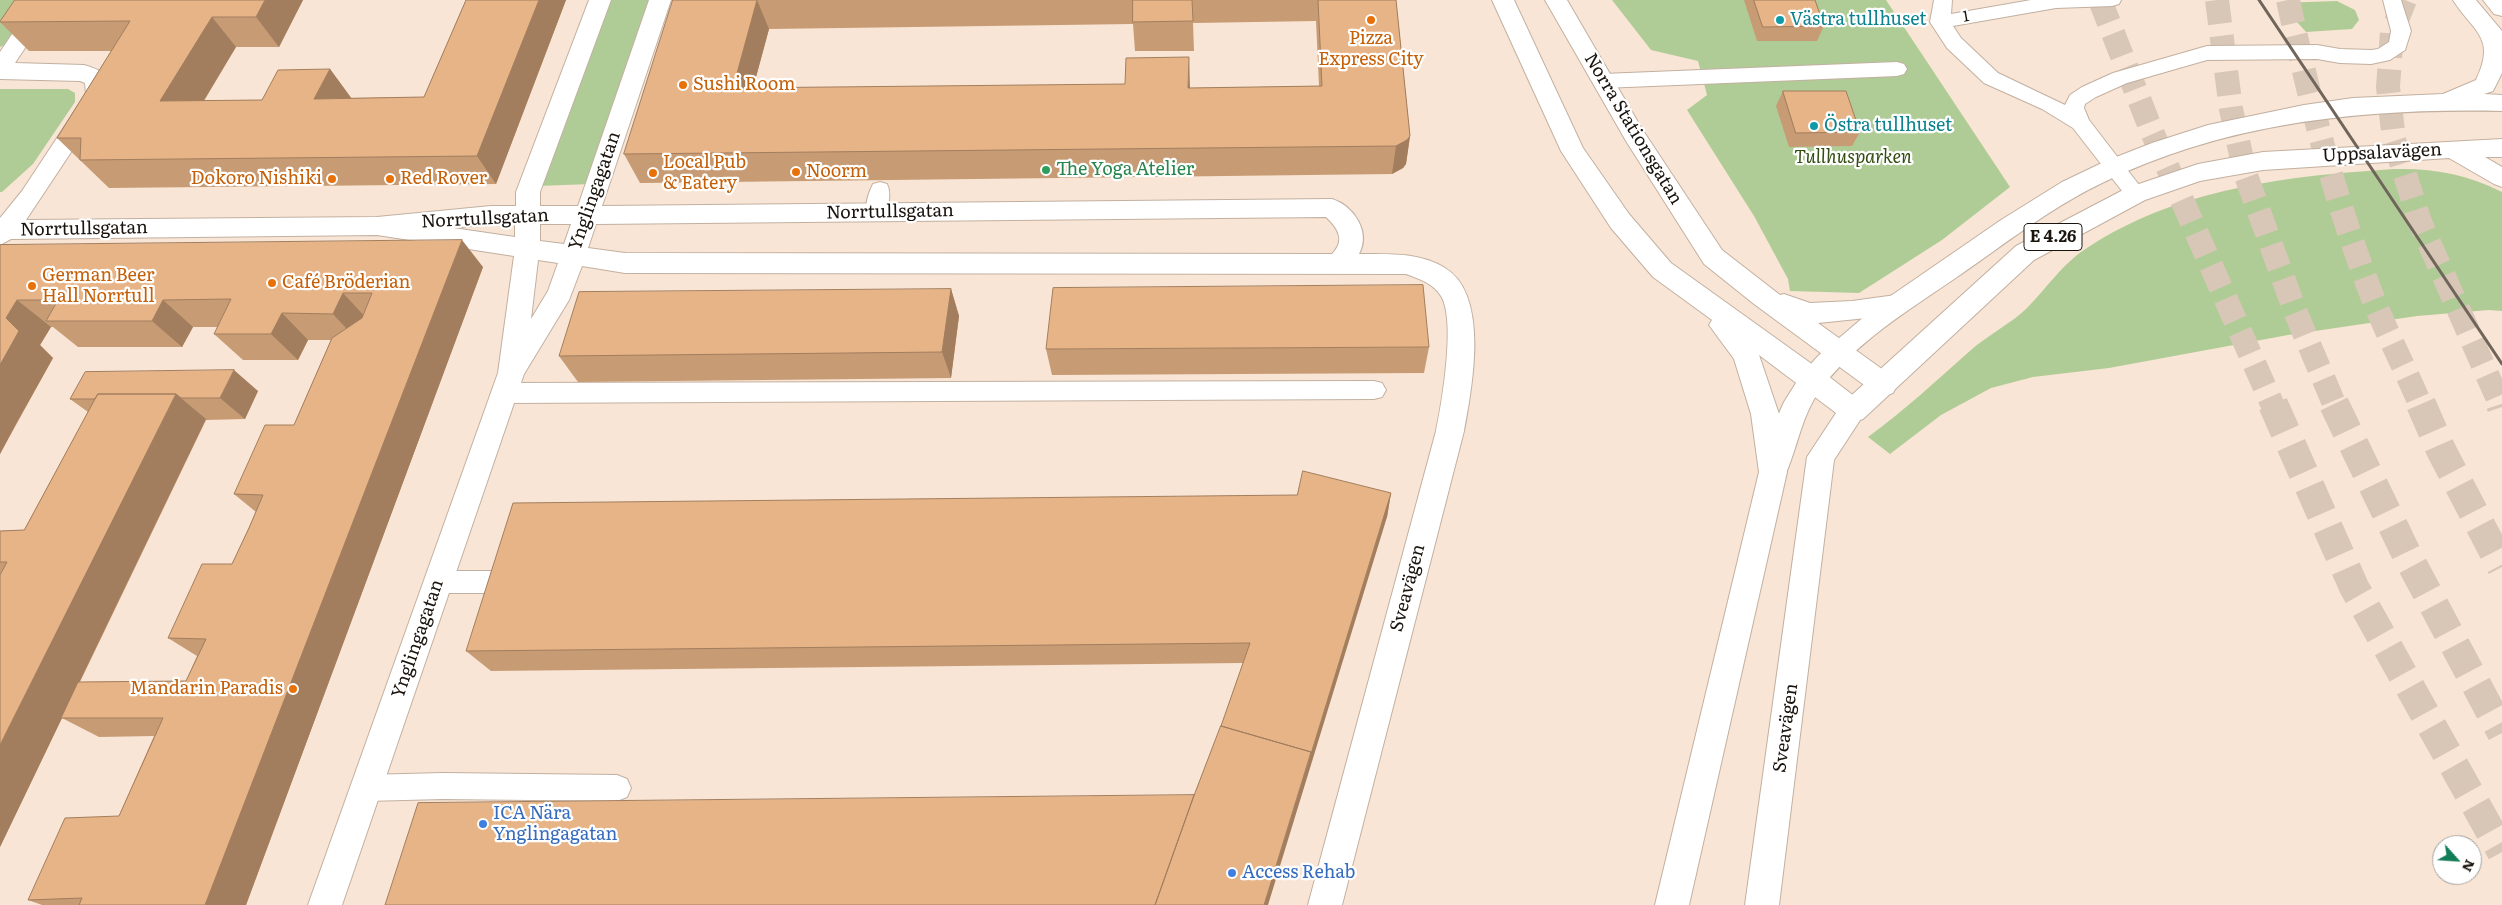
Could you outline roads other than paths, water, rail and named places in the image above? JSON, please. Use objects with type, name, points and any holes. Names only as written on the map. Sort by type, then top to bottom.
[{"type":"main road","points":[[0,70],[46,0]]},
{"type":"main road","name":"Ynglingagatan","points":[[508,383],[528,249],[528,192],[600,0]]},
{"type":"main road","name":"Ynglingagatan","points":[[325,905],[508,383],[560,293],[660,0]]},
{"type":"main road","points":[[1503,0],[1573,151],[1620,221],[1662,270],[1814,380],[1853,411]]},
{"type":"main road","name":"Norra Stationsgatan","points":[[1556,0],[1634,135],[1713,257],[1763,297],[1884,385]]},
{"type":"main road","points":[[2446,100],[2485,86],[2496,62],[2492,33],[2464,0]]},
{"type":"main road","points":[[2494,0],[2502,9]]},
{"type":"main road","points":[[0,70],[84,72],[96,79],[98,95],[32,197],[2,232]]},
{"type":"main road","points":[[1672,905],[1773,472],[1786,430],[1799,401],[1839,351],[1896,305],[2041,206],[2113,167],[2178,142],[2266,118],[2368,104],[2446,100],[2502,103]]},
{"type":"main road","name":"Uppsalavägen","points":[[2136,194],[2198,173],[2263,160],[2453,148],[2499,147]]},
{"type":"main road","points":[[2453,148],[2502,178]]},
{"type":"main road","name":"E 4.26","points":[[1853,411],[1884,385],[2025,253],[2136,194]]},
{"type":"main road","name":"Norrtullsgatan","points":[[2,232],[377,226],[491,215],[587,215],[878,201],[1332,208],[1346,219],[1353,237],[1349,254],[1337,265]]},
{"type":"main road","name":"Norrtullsgatan","points":[[377,226],[634,264],[1407,264],[1437,275]]},
{"type":"main road","name":"Sveavägen","points":[[1325,905],[1450,431],[1459,386],[1460,316],[1453,292],[1437,275]]},
{"type":"main road","points":[[1763,297],[1810,313],[1852,311],[1896,305]]},
{"type":"main road","points":[[1700,299],[1746,354],[1765,414],[1773,472]]},
{"type":"main road","name":"Sveavägen","points":[[1762,905],[1821,457],[1853,411]]},
{"type":"lane","points":[[1943,0],[1940,22],[1954,43],[1991,78],[2049,104],[2080,123]]},
{"type":"lane","points":[[1940,22],[1995,0]]},
{"type":"lane","name":"1","points":[[1940,22],[2056,2],[2112,0]]},
{"type":"lane","points":[[2136,194],[2080,123],[2074,108],[2077,100],[2089,92],[2120,78],[2207,53],[2317,52],[2340,56],[2383,55],[2398,45],[2400,31],[2392,0]]},
{"type":"lane","points":[[1603,81],[1897,69]]},
{"type":"lane","points":[[508,383],[1374,390]]},
{"type":"lane","points":[[438,582],[506,582]]},
{"type":"lane","points":[[366,788],[443,786],[618,788]]},
{"type":"tunnel","points":[[2100,0],[2152,132],[2273,406]]},
{"type":"tunnel","points":[[2217,0],[2231,109],[2245,173],[2295,311],[2335,406]]},
{"type":"tunnel","points":[[2288,0],[2313,109],[2344,217],[2375,303],[2421,406]]},
{"type":"tunnel","points":[[2405,0],[2392,32],[2388,87],[2394,140],[2420,222],[2501,406]]},
{"type":"tunnel","points":[[2273,404],[2354,587],[2502,852]]},
{"type":"tunnel","points":[[2334,404],[2407,555],[2502,733]]},
{"type":"tunnel","points":[[2421,404],[2441,450],[2502,567]]},
{"type":"railway","points":[[2259,0],[2502,364]]},
{"type":"place","name":"Pizza Express City","points":[[1371,20]]},
{"type":"place","name":"Västra tullhuset","points":[[1780,20]]},
{"type":"place","name":"Sushi Room","points":[[683,85]]},
{"type":"place","name":"Östra tullhuset","points":[[1814,126]]},
{"type":"place","name":"The Yoga Atelier","points":[[1046,170]]},
{"type":"place","name":"Noorm","points":[[796,172]]},
{"type":"place","name":"Local Pub & Eatery","points":[[653,173]]},
{"type":"place","name":"Dokoro Nishiki","points":[[332,179]]},
{"type":"place","name":"Red Rover","points":[[390,179]]},
{"type":"place","name":"Café Bröderian","points":[[272,283]]},
{"type":"place","name":"German Beer Hall Norrtull","points":[[32,286]]},
{"type":"place","name":"Mandarin Paradis","points":[[293,689]]},
{"type":"place","name":"ICA Nära Ynglingagatan","points":[[483,824]]},
{"type":"place","name":"Access Rehab","points":[[1232,873]]},
{"type":"park label","name":"Tullhusparken","points":[[1853,158]]}]
